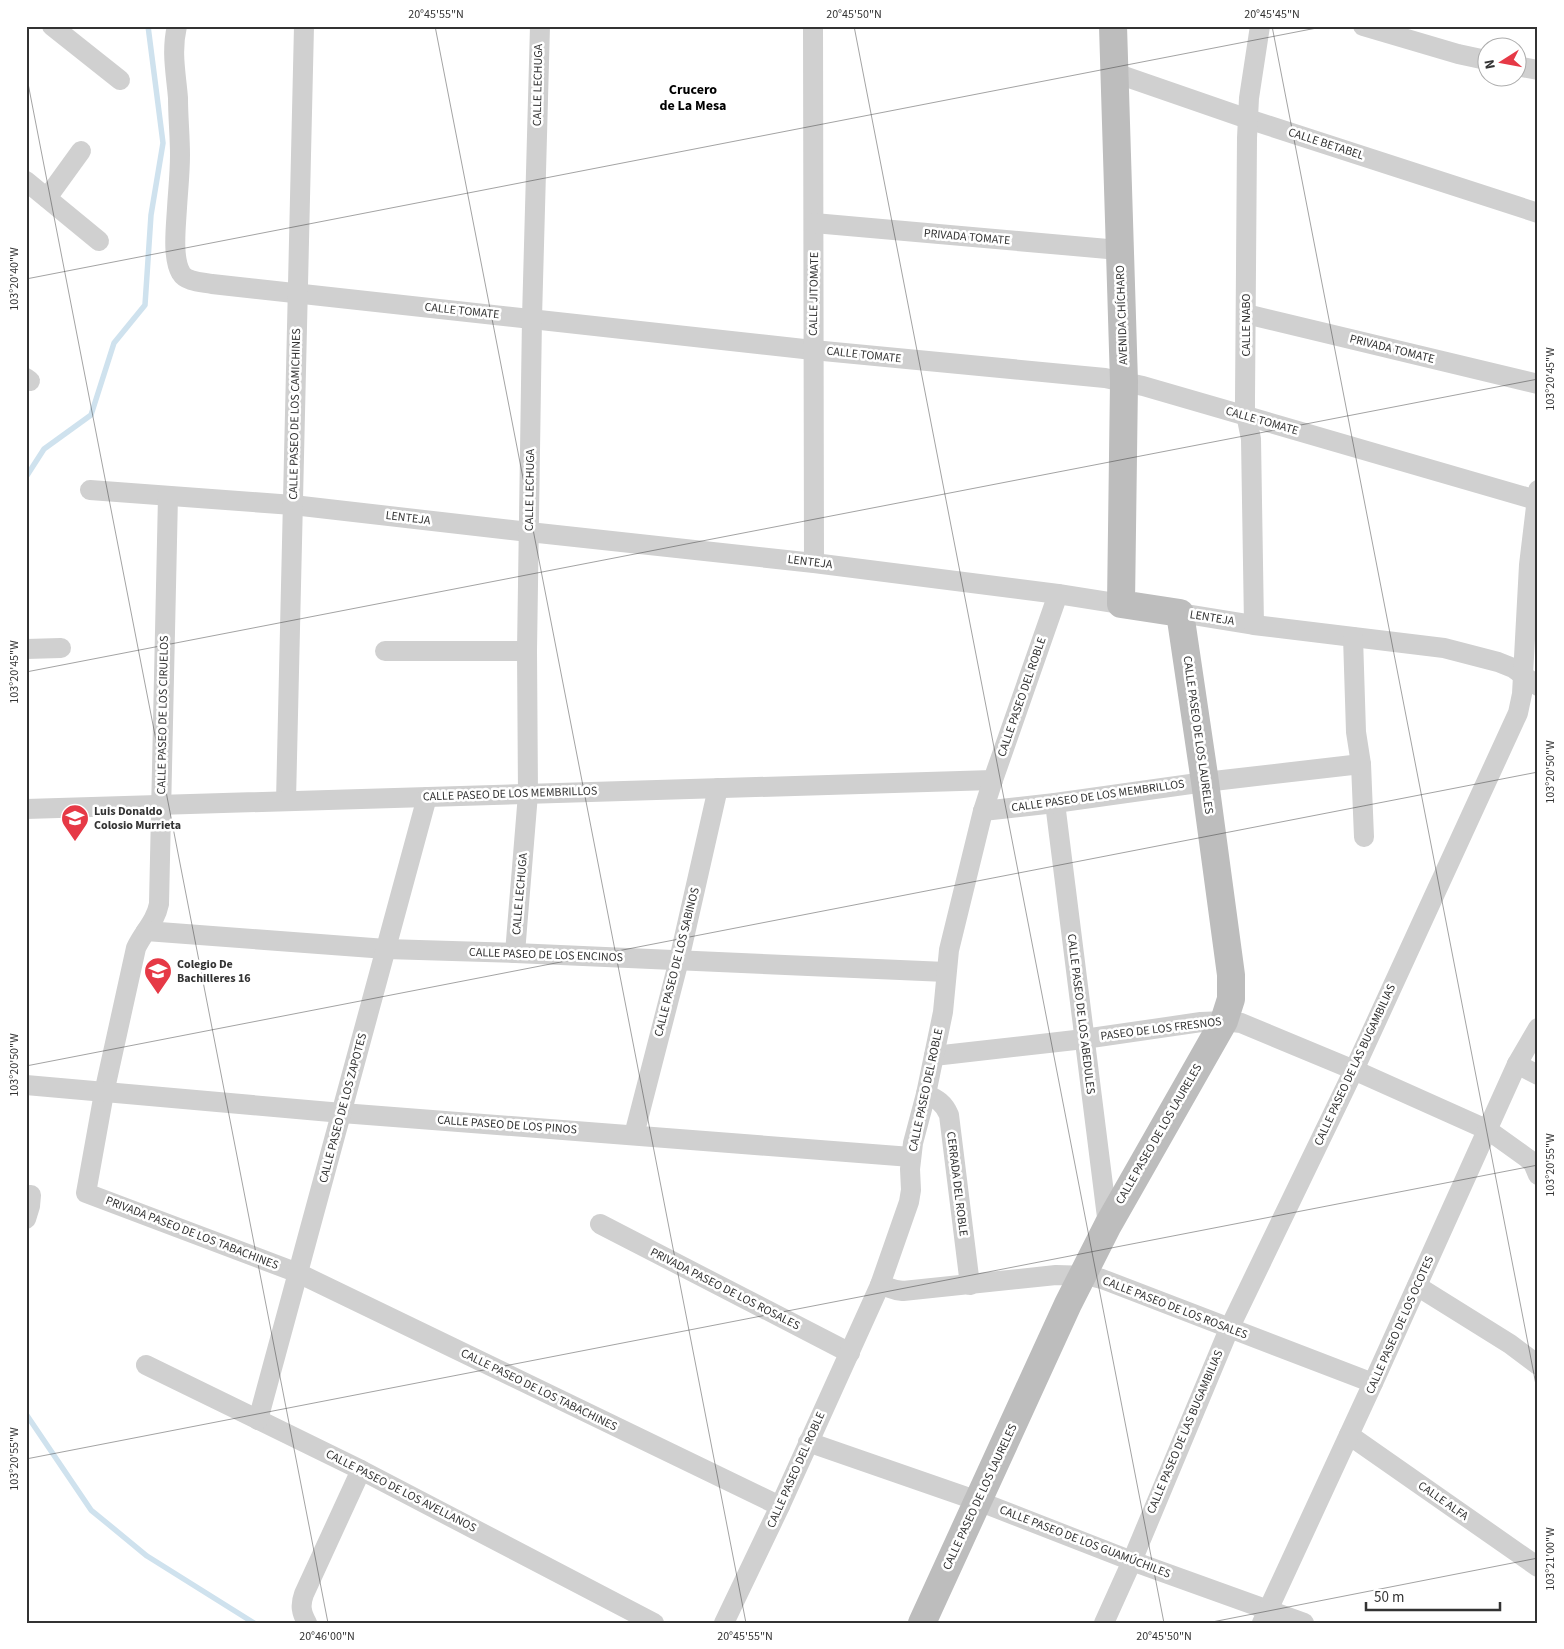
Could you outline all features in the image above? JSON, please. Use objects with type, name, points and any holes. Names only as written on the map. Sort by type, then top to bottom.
[{"type":"street","points":[[52,26],[120,80]]},
{"type":"street","name":"CALLE TOMATE","points":[[176,26],[173,54],[180,157],[176,248],[177,262],[181,273],[191,280],[298,294],[813,350],[1105,378],[1537,495]]},
{"type":"street","name":"CALLE PASEO DE LOS CAMICHINES","points":[[286,801],[304,26]]},
{"type":"street","name":"CALLE LECHUGA","points":[[515,953],[528,794],[527,651],[532,318],[540,26]]},
{"type":"street","name":"CALLE JITOMATE","points":[[813,26],[814,562]]},
{"type":"street","name":"AVENIDA CHÍCHARO","points":[[1113,26],[1124,382],[1120,604]]},
{"type":"street","name":"CALLE NABO","points":[[1254,625],[1251,439],[1245,398],[1248,119],[1260,26]]},
{"type":"street","points":[[1363,26],[1476,58]]},
{"type":"street","name":"CALLE BETABEL","points":[[1115,73],[1248,119],[1538,213]]},
{"type":"street","points":[[47,198],[81,151]]},
{"type":"street","points":[[26,181],[99,241]]},
{"type":"street","name":"PRIVADA TOMATE","points":[[814,223],[1119,250]]},
{"type":"street","name":"PRIVADA TOMATE","points":[[1246,314],[1538,384]]},
{"type":"street","name":"LENTEJA","points":[[90,490],[293,505],[814,562],[1058,594],[1254,625],[1444,648],[1498,662],[1531,681]]},
{"type":"street","name":"CALLE PASEO DE LAS BUGAMBILIAS","points":[[1104,1623],[1132,1561],[1229,1329],[1354,1070],[1531,681],[1534,540],[1537,495]]},
{"type":"street","name":"CALLE PASEO DE LOS CIRUELOS","points":[[86,1193],[104,1092],[136,948],[140,938],[157,915],[159,904],[168,496]]},
{"type":"street","name":"CALLE PASEO DEL ROBLE","points":[[724,1623],[780,1506],[880,1285],[909,1202],[913,1143],[934,1056],[954,928],[983,811],[1058,594]]},
{"type":"street","name":"CALLE PASEO DE LOS LAURELES","points":[[922,1623],[1068,1304],[1108,1225],[1224,1021],[1231,999],[1231,975],[1180,613]]},
{"type":"street","points":[[1352,637],[1356,732],[1361,764],[1364,837]]},
{"type":"street","points":[[26,649],[61,648]]},
{"type":"street","points":[[385,651],[527,651]]},
{"type":"street","name":"CALLE PASEO DE LOS MEMBRILLOS","points":[[983,811],[1361,764]]},
{"type":"street","name":"CALLE PASEO DE LOS MEMBRILLOS","points":[[26,809],[993,780]]},
{"type":"street","name":"CALLE PASEO DE LOS SABINOS","points":[[634,1135],[678,960],[718,788]]},
{"type":"street","name":"CALLE PASEO DE LOS ZAPOTES","points":[[258,1420],[427,797]]},
{"type":"street","name":"CALLE PASEO DE LOS ABEDULES","points":[[1055,803],[1108,1225]]},
{"type":"street","name":"CALLE PASEO DE LOS ENCINOS","points":[[146,931],[386,949],[946,972]]},
{"type":"street","name":"PASEO DE LOS FRESNOS","points":[[934,1056],[1084,1040],[1200,1022],[1224,1021],[1241,1023],[1354,1070],[1488,1130],[1527,1158],[1533,1164],[1538,1175]]},
{"type":"street","name":"CALLE PASEO DE LOS OCOTES","points":[[1265,1616],[1373,1384],[1517,1064],[1538,1028]]},
{"type":"street","points":[[1517,1064],[1538,1075]]},
{"type":"street","name":"CALLE PASEO DE LOS PINOS","points":[[26,1085],[911,1157]]},
{"type":"street","name":"CERRADA DEL ROBLE","points":[[926,1094],[941,1103],[949,1116],[970,1285]]},
{"type":"street","name":"PRIVADA PASEO DE LOS TABACHINES","points":[[86,1193],[298,1273]]},
{"type":"street","points":[[26,1195],[31,1195],[26,1219]]},
{"type":"street","name":"PRIVADA PASEO DE LOS ROSALES","points":[[600,1224],[850,1353]]},
{"type":"street","name":"CALLE PASEO DE LOS TABACHINES","points":[[298,1273],[780,1506]]},
{"type":"street","name":"CALLE PASEO DE LOS ROSALES","points":[[880,1285],[903,1291],[1056,1275],[1102,1279],[1373,1384]]},
{"type":"street","points":[[1417,1286],[1510,1344],[1538,1365]]},
{"type":"street","name":"CALLE PASEO DE LOS AVELLANOS","points":[[146,1365],[361,1470],[654,1623]]},
{"type":"street","name":"CALLE ALFA","points":[[1349,1435],[1538,1568]]},
{"type":"street","name":"CALLE PASEO DE LOS GUAMÚCHILES","points":[[808,1442],[978,1501],[1132,1561],[1265,1616],[1304,1623]]},
{"type":"street","points":[[307,1623],[301,1609],[304,1594],[361,1470]]},
{"type":"waterway","points":[[26,477],[44,449],[91,415],[114,343],[145,305],[151,215],[163,143],[148,26]]},
{"type":"waterway","points":[[26,1414],[91,1510],[147,1556],[254,1623]]},
{"type":"place","name":"Luis Donaldo Colosio Murrieta","points":[[75,842]]},
{"type":"place","name":"Colegio De Bachilleres 16","points":[[158,995]]},
{"type":"district","name":"Crucero de La Mesa","points":[[693,98]]}]
